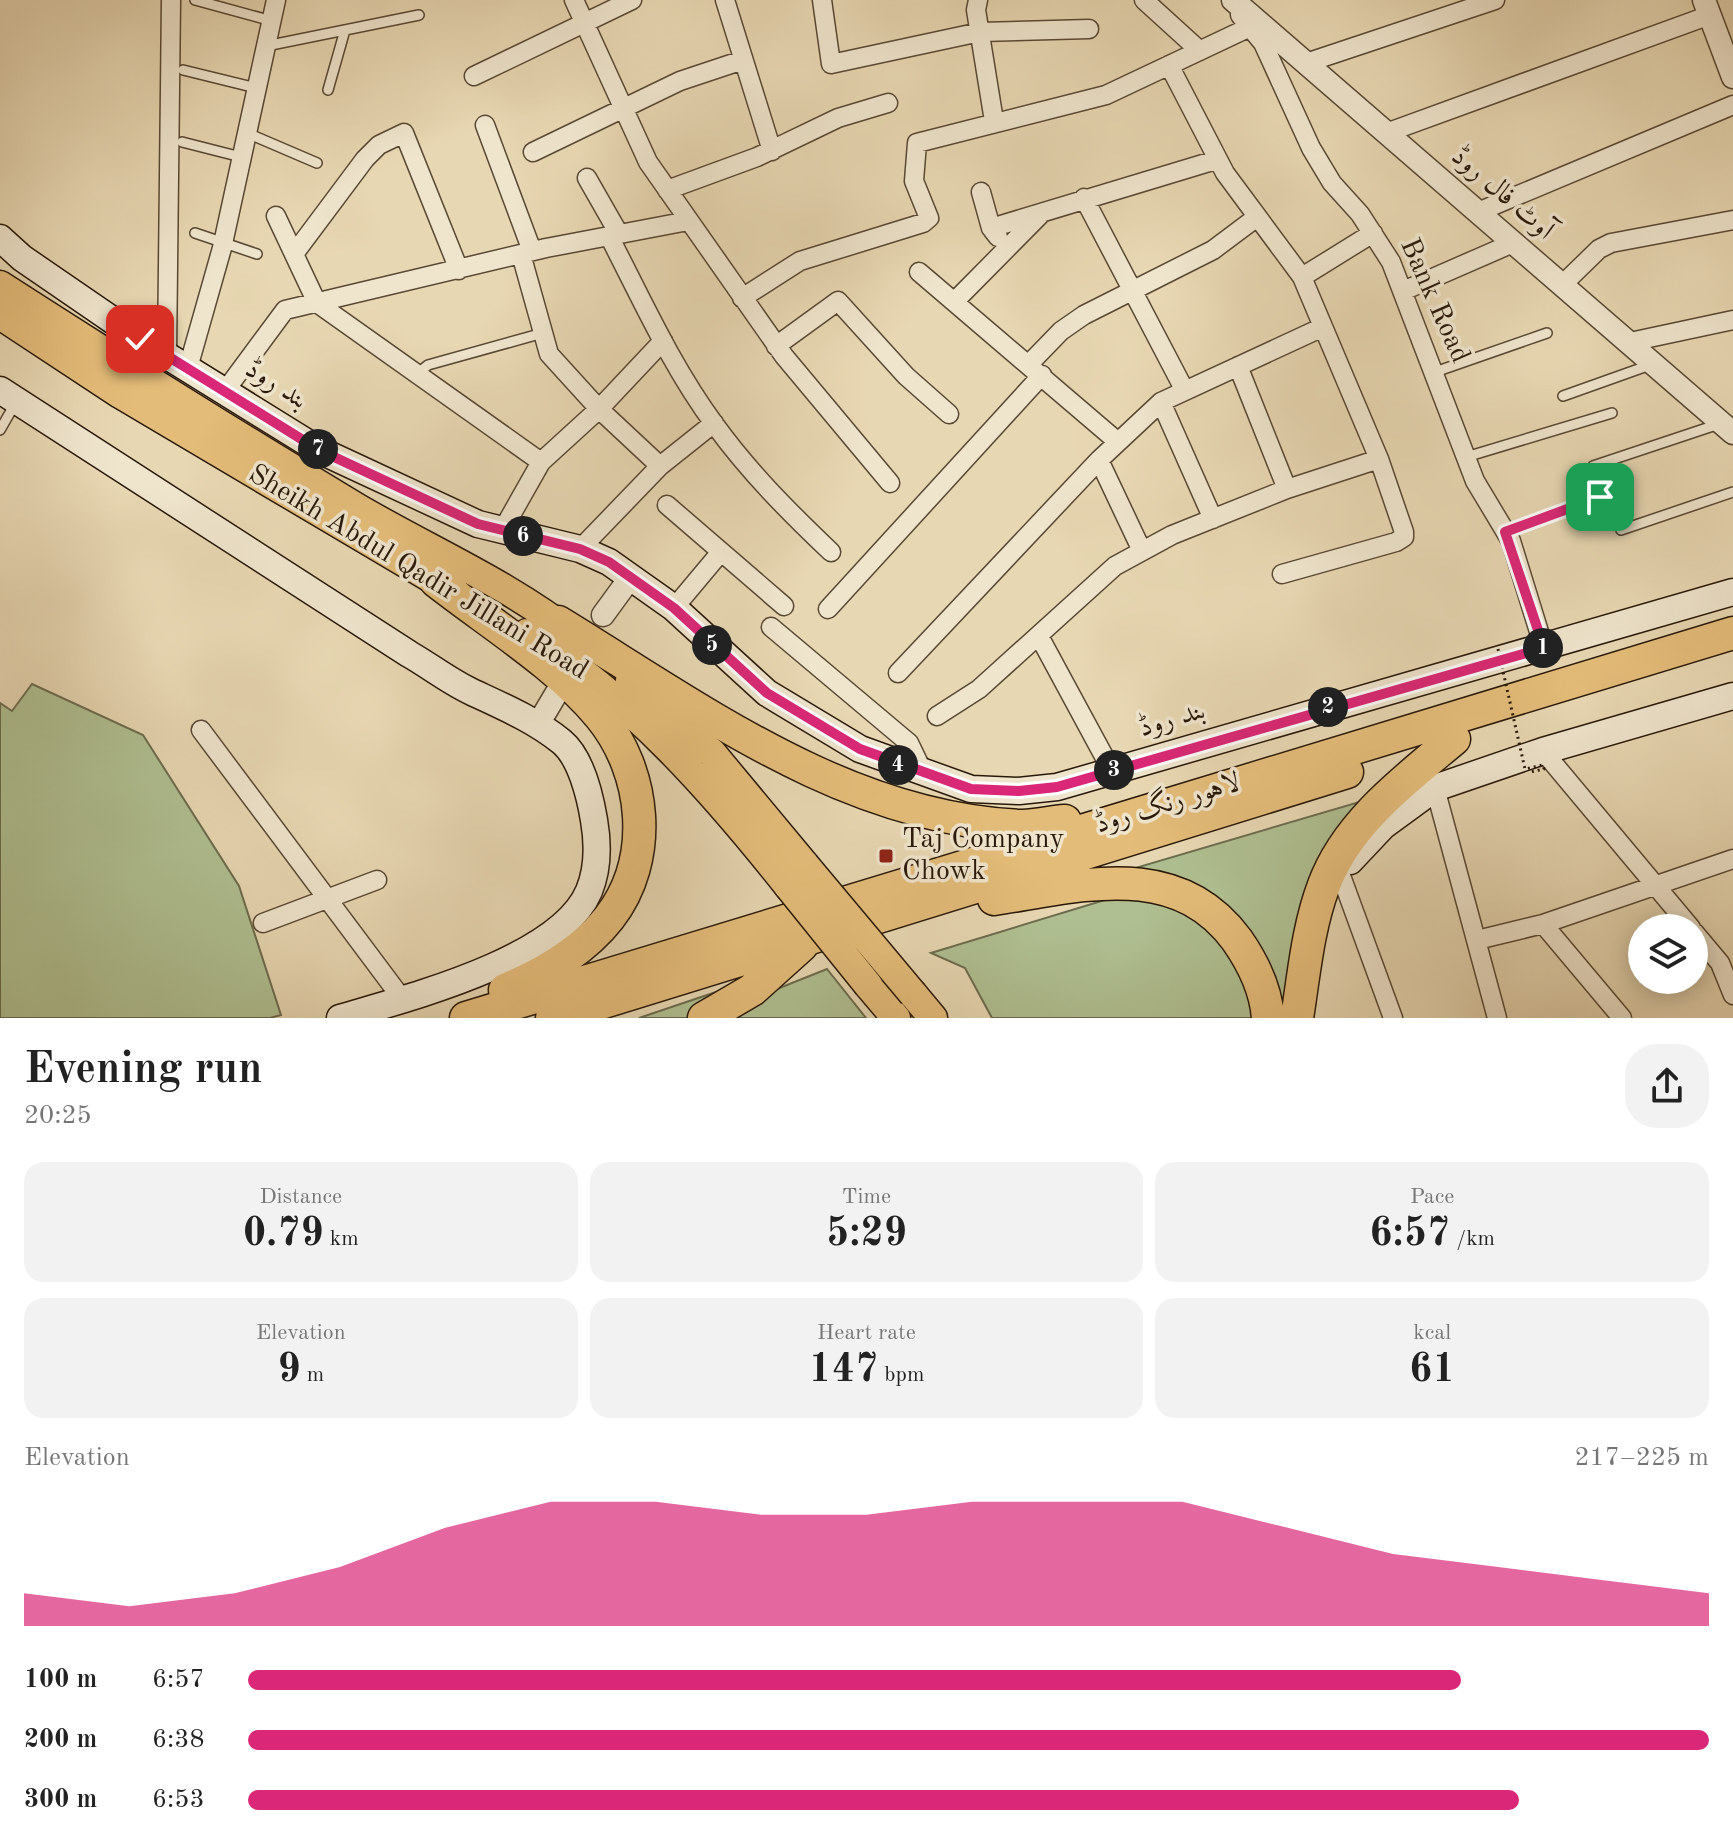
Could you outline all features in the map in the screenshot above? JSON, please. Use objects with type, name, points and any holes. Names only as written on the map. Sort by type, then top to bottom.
[{"type":"highway","points":[[436,581],[540,663],[600,716],[619,744],[641,816],[638,853],[626,890],[610,917],[587,942],[542,972],[448,1018]]},
{"type":"highway","points":[[558,622],[787,759],[818,775],[910,810],[948,818],[1026,826],[1127,818]]},
{"type":"highway","name":"لاہور رنگ روڈ","points":[[466,1018],[1733,633]]},
{"type":"highway","name":"لاہور رنگ روڈ","points":[[552,1018],[1733,655]]},
{"type":"highway","points":[[1297,1018],[1317,904],[1348,839],[1410,776],[1454,739]]},
{"type":"highway","points":[[898,910],[1114,882],[1178,891],[1205,905],[1248,956],[1260,982],[1268,1018]]},
{"type":"highway","points":[[704,1018],[752,990],[811,938]]},
{"type":"main road","name":"بند روڈ","points":[[0,238],[22,258],[178,362],[319,450],[478,524],[580,549],[609,562],[674,608],[767,693],[806,720],[860,749],[971,789],[1019,791],[1057,787],[1733,592]]},
{"type":"main road","name":"Sheikh Abdul Qadir Jillani Road","points":[[0,285],[181,402],[558,622],[653,699],[712,753],[797,876]]},
{"type":"main road","name":"Sheikh Abdul Qadir Jillani Road","points":[[0,315],[120,394],[530,635],[617,697],[797,876]]},
{"type":"main road","points":[[8,395],[421,661],[564,743],[580,769],[598,846],[589,891],[567,923],[530,949],[469,976],[340,1018]]},
{"type":"main road","points":[[1311,1018],[1326,913],[1340,873],[1383,826],[1435,788],[1536,762],[1733,696]]},
{"type":"main road","points":[[797,876],[868,985],[896,1018]]},
{"type":"main road","points":[[797,876],[933,1018]]},
{"type":"street","points":[[171,0],[178,362]]},
{"type":"street","points":[[178,362],[223,242],[276,0]]},
{"type":"street","points":[[574,0],[648,162],[776,346],[845,433],[890,483]]},
{"type":"street","points":[[474,76],[632,0]]},
{"type":"street","points":[[725,0],[772,151]]},
{"type":"street","points":[[822,0],[831,64],[980,32],[1089,29]]},
{"type":"street","points":[[978,0],[994,121]]},
{"type":"street","points":[[1144,0],[1200,51]]},
{"type":"street","name":"Bank Road","points":[[1230,0],[1263,43],[1311,148],[1332,183],[1373,233],[1403,291],[1475,481],[1505,532],[1544,648]]},
{"type":"street","name":"آوٹ فال روڈ","points":[[1230,0],[1727,428]]},
{"type":"street","points":[[1306,63],[1495,0]]},
{"type":"street","points":[[1386,133],[1707,7],[1733,77]]},
{"type":"street","points":[[742,298],[800,261],[923,223],[929,218],[914,181],[917,143],[1106,95],[1250,27]]},
{"type":"street","points":[[533,152],[624,111],[680,81],[743,60]]},
{"type":"street","points":[[1169,65],[1216,160],[1302,277],[1379,459],[1404,537],[1282,574]]},
{"type":"street","points":[[667,190],[772,151],[838,118],[888,103]]},
{"type":"street","points":[[1478,212],[1733,105]]},
{"type":"street","points":[[485,125],[526,253],[549,354],[599,409],[660,466]]},
{"type":"street","points":[[294,254],[365,159],[379,145],[404,133],[459,270]]},
{"type":"street","points":[[991,228],[1216,160]]},
{"type":"street","points":[[587,178],[663,341],[714,423],[773,497],[831,552]]},
{"type":"street","points":[[981,192],[991,228],[1007,248]]},
{"type":"street","points":[[1084,198],[1185,391]]},
{"type":"street","points":[[955,301],[1044,212]]},
{"type":"street","points":[[276,216],[317,303],[541,462]]},
{"type":"street","points":[[828,609],[1036,369],[1061,331],[1133,289],[1213,250],[1257,217]]},
{"type":"street","points":[[1562,285],[1599,249],[1611,243],[1733,220]]},
{"type":"street","points":[[225,391],[285,310],[526,253],[688,221]]},
{"type":"street","points":[[1302,277],[1373,233]]},
{"type":"street","points":[[1403,291],[1513,243]]},
{"type":"street","points":[[919,272],[1118,442]]},
{"type":"street","points":[[776,346],[838,301],[906,376],[949,414]]},
{"type":"street","points":[[1630,342],[1733,320]]},
{"type":"street","points":[[898,673],[1099,460],[1161,402],[1323,327]]},
{"type":"street","points":[[502,531],[541,462],[599,409],[663,341]]},
{"type":"street","points":[[1238,366],[1287,489]]},
{"type":"street","points":[[1161,402],[1213,519]]},
{"type":"street","points":[[580,549],[660,466],[714,423]]},
{"type":"street","points":[[937,716],[979,689],[1092,583],[1142,551],[1287,489],[1379,459]]},
{"type":"street","points":[[1099,460],[1142,551]]},
{"type":"street","points":[[667,505],[784,606]]},
{"type":"street","points":[[674,608],[720,553]]},
{"type":"street","points":[[603,615],[630,578]]},
{"type":"street","points":[[771,627],[909,743],[924,774]]},
{"type":"street","points":[[1039,636],[1112,771]]},
{"type":"street","points":[[537,726],[556,694]]},
{"type":"street","points":[[201,730],[403,1000]]},
{"type":"street","points":[[1536,762],[1678,914]]},
{"type":"street","points":[[1435,788],[1497,1018]]},
{"type":"street","points":[[1477,940],[1543,924],[1733,859]]},
{"type":"street","points":[[1340,873],[1393,1018]]},
{"type":"street","points":[[263,923],[377,880]]},
{"type":"street","points":[[1543,924],[1622,1018]]},
{"type":"street","points":[[1708,949],[1720,963],[1733,995]]},
{"type":"lane","points":[[195,0],[272,21]]},
{"type":"lane","points":[[266,46],[419,15]]},
{"type":"lane","points":[[328,90],[345,30]]},
{"type":"lane","points":[[183,70],[256,88]]},
{"type":"lane","points":[[247,133],[317,163]]},
{"type":"lane","points":[[182,142],[241,157]]},
{"type":"lane","points":[[195,233],[257,254]]},
{"type":"lane","points":[[417,374],[428,365],[543,333]]},
{"type":"lane","points":[[1435,372],[1547,333]]},
{"type":"lane","points":[[1563,396],[1653,364]]},
{"type":"lane","points":[[0,430],[8,395]]},
{"type":"lane","points":[[1466,457],[1612,413]]},
{"type":"lane","points":[[1593,466],[1727,428]]},
{"type":"lane","points":[[1621,530],[1733,492]]},
{"type":"lane","points":[[1505,532],[1600,497]]},
{"type":"path","points":[[1498,649],[1525,769],[1543,765],[1544,769],[1536,762]]},
{"type":"green space","points":[[32,684],[143,735],[239,886],[281,1015],[270,1018],[0,1018],[0,703],[12,711]]},
{"type":"green space","points":[[1366,800],[1348,839],[1297,1018],[1268,1018],[1248,956],[1125,871]]},
{"type":"green space","points":[[1108,899],[1155,899],[1189,912],[1239,960],[1257,1018],[992,1018],[965,968],[931,953]]},
{"type":"green space","points":[[827,969],[866,1018],[721,1018],[772,991]]},
{"type":"green space","points":[[716,992],[687,1018],[639,1018]]},
{"type":"place","name":"Taj Company Chowk","points":[[886,856]]},
{"type":"route","points":[[140,339],[319,450],[478,524],[580,549],[609,562],[674,608],[723,657],[806,720],[894,764],[971,789],[1019,791],[1057,787],[1544,648],[1511,541],[1505,532],[1600,497]]}]
